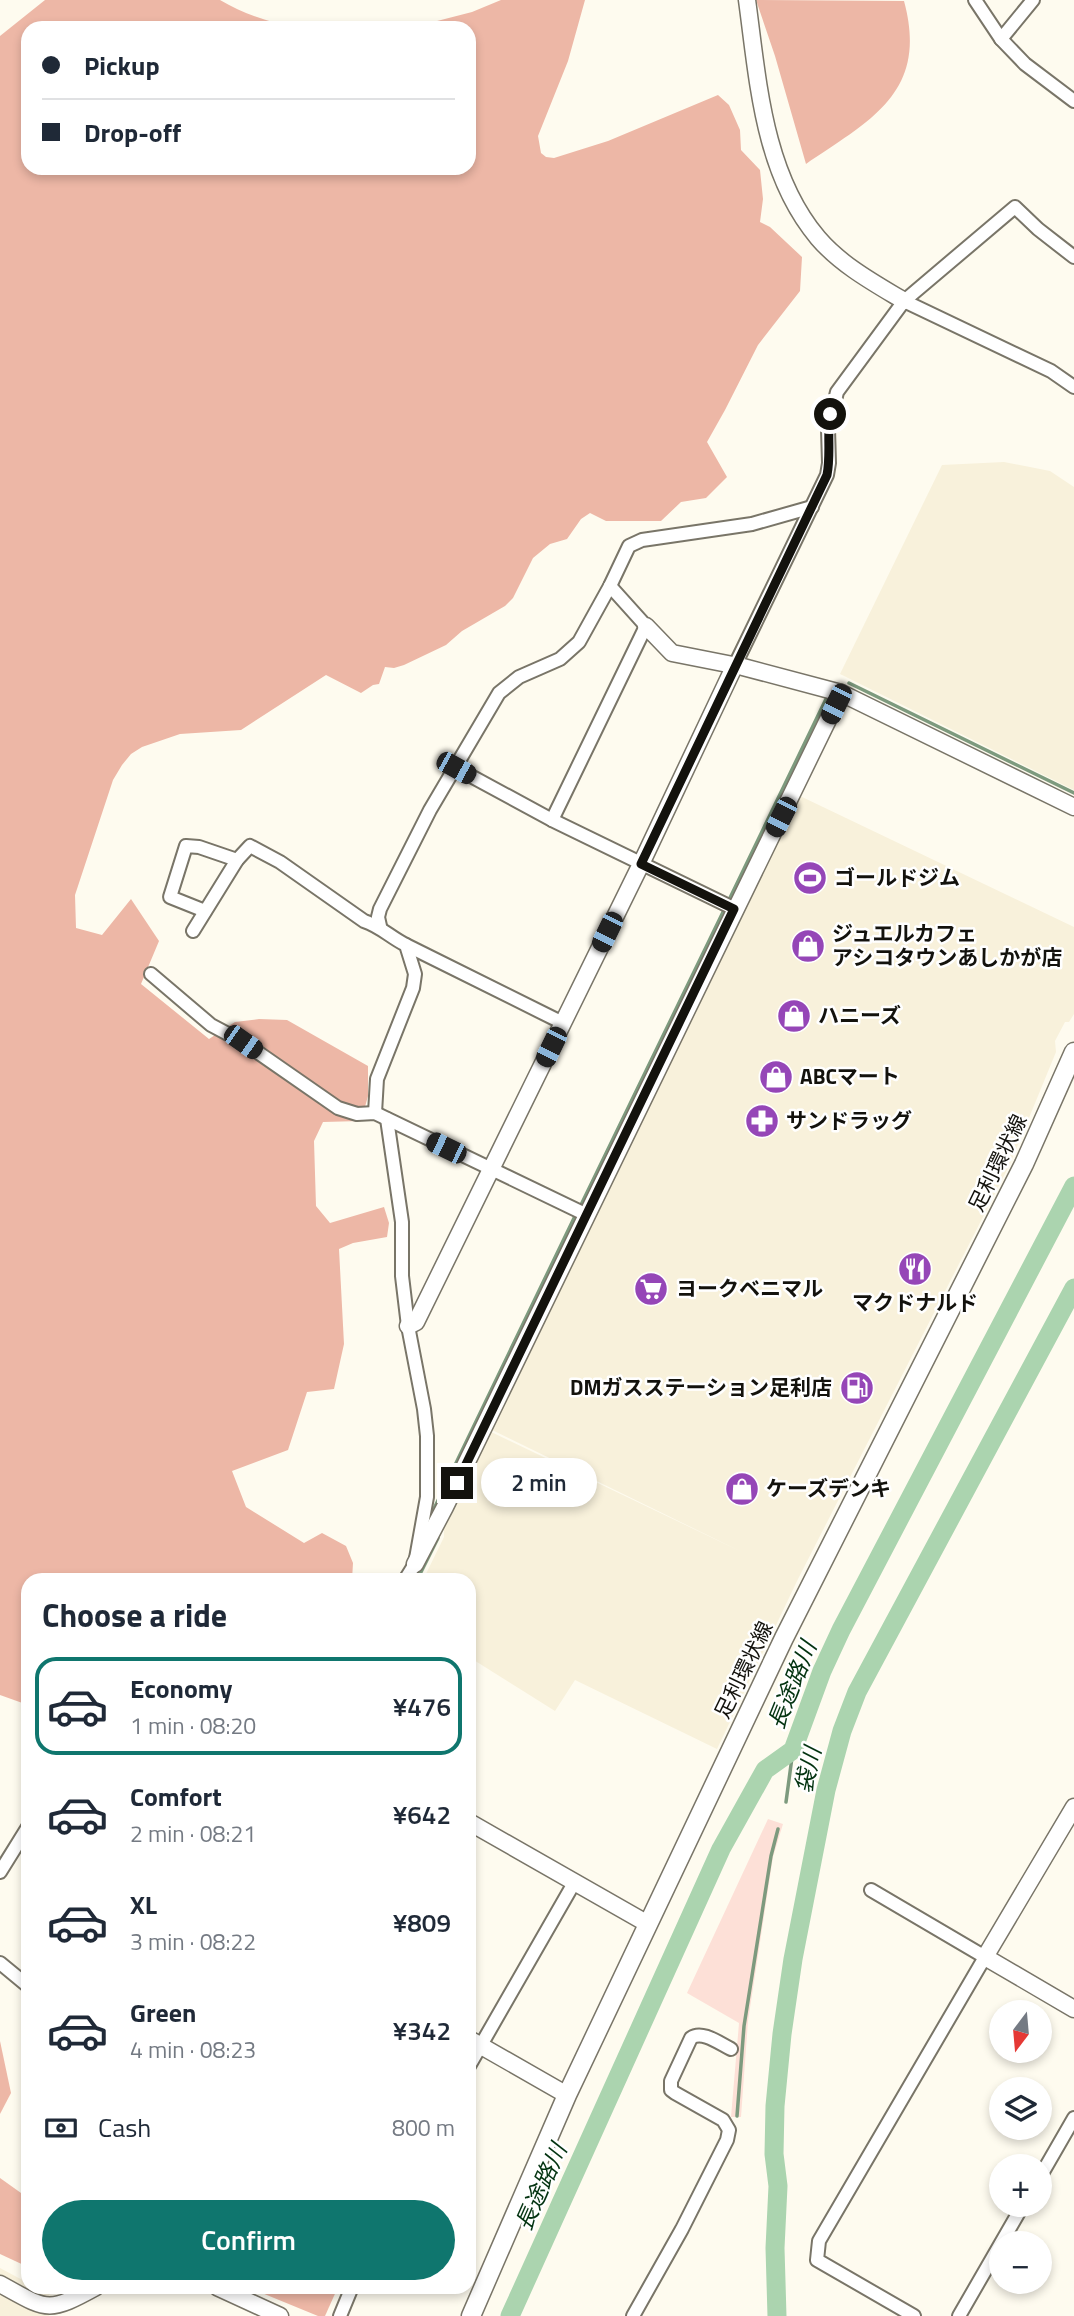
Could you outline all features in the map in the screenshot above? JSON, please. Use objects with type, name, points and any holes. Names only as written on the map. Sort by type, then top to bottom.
[{"type":"main road","name":"足利環状線","points":[[471,2316],[567,2095],[784,1638],[1024,1164],[1074,1052]]},
{"type":"street","points":[[747,0],[760,96],[776,164],[798,210],[819,239],[851,268],[904,301],[1051,371],[1074,387]]},
{"type":"street","points":[[975,0],[1001,39],[1025,64],[1074,101]]},
{"type":"street","points":[[1001,39],[1032,0]]},
{"type":"street","points":[[408,1326],[416,1322],[491,1170],[827,475],[828,429],[837,392],[904,301],[1014,206],[1074,257]]},
{"type":"street","points":[[563,1023],[390,937],[380,926],[377,917],[380,909],[430,810],[502,689],[571,650],[585,634],[629,546],[639,541],[752,524],[812,507]]},
{"type":"street","points":[[610,586],[672,653],[841,693],[1074,807]]},
{"type":"street","points":[[552,820],[646,626]]},
{"type":"street","points":[[409,1573],[445,1507],[841,693]]},
{"type":"street","points":[[456,768],[552,820],[734,909]]},
{"type":"street","points":[[205,911],[170,897],[186,846],[237,859]]},
{"type":"street","points":[[193,931],[237,859],[248,847],[255,847],[280,862],[364,921],[380,926]]},
{"type":"street","points":[[406,944],[415,974],[413,988],[377,1079],[381,1116],[402,1222],[402,1276],[427,1436],[427,1497],[415,1564]]},
{"type":"street","points":[[151,974],[211,1025],[243,1042],[338,1108],[357,1114],[381,1116],[587,1215]]},
{"type":"street","points":[[914,2316],[817,2260],[819,2241],[1074,1807]]},
{"type":"street","points":[[476,1826],[648,1924]]},
{"type":"street","points":[[0,1872],[21,1837]]},
{"type":"street","points":[[0,1843],[12,1850]]},
{"type":"street","points":[[476,2041],[574,1883]]},
{"type":"street","points":[[870,1890],[1074,2009]]},
{"type":"street","points":[[0,1964],[21,1980]]},
{"type":"street","points":[[633,2316],[682,2229],[727,2140],[729,2130],[723,2120],[671,2090],[671,2081],[694,2035],[701,2034],[731,2049]]},
{"type":"street","points":[[476,2044],[567,2095]]},
{"type":"street","points":[[1052,2156],[1074,2118]]},
{"type":"street","points":[[959,2316],[1016,2217]]},
{"type":"street","points":[[0,2284],[34,2303],[49,2306],[61,2305],[82,2294]]},
{"type":"street","points":[[232,2294],[280,2316]]},
{"type":"street","points":[[340,2316],[349,2294]]},
{"type":"shaded area","points":[[45,0],[220,0],[270,21],[21,21],[21,175],[476,175],[476,21],[437,21],[472,12],[501,0],[585,0],[568,61],[538,136],[541,153],[554,158],[608,141],[718,95],[729,105],[740,130],[741,150],[760,170],[763,199],[760,222],[770,227],[802,257],[800,291],[758,345],[707,442],[727,477],[706,498],[681,502],[661,521],[606,521],[590,513],[581,519],[567,539],[550,544],[533,558],[513,598],[505,606],[462,631],[446,645],[404,665],[385,667],[379,684],[361,693],[326,675],[241,730],[180,734],[142,747],[131,754],[113,780],[75,895],[76,928],[102,935],[131,899],[159,941],[141,984],[209,1039],[235,1022],[287,1020],[368,1066],[368,1096],[361,1121],[323,1122],[314,1141],[316,1206],[330,1223],[384,1207],[389,1223],[387,1237],[353,1243],[339,1249],[344,1344],[334,1389],[307,1392],[288,1450],[232,1471],[246,1507],[304,1543],[322,1533],[346,1546],[353,1563],[352,1573],[21,1573],[21,1702],[0,1695],[0,36]]},
{"type":"shaded area","points":[[756,0],[904,1],[910,33],[908,59],[901,81],[888,101],[872,117],[806,164],[775,56]]},
{"type":"shaded area","points":[[1004,462],[1050,471],[1074,487],[1074,790],[840,674],[942,465]]},
{"type":"shaded area","points":[[800,796],[1074,927],[1074,1014],[1069,1022],[1065,1022],[1055,1041],[1056,1052],[1010,1164],[798,1579],[717,1749],[575,1680],[555,1711],[476,1661],[476,1573],[426,1573],[444,1537],[444,1526],[487,1430],[744,1553],[488,1428]]},
{"type":"shaded area","points":[[768,1819],[783,1824],[773,1857],[748,2021],[741,2117],[731,2117],[739,2023],[687,1993]]},
{"type":"shaded area","points":[[0,2041],[11,2093],[0,2114]]},
{"type":"shaded area","points":[[0,2178],[21,2193],[21,2264],[0,2254]]},
{"type":"shaded area","points":[[0,2268],[21,2279],[21,2294],[49,2294],[58,2299],[49,2316],[0,2316]]},
{"type":"shaded area","points":[[264,2294],[335,2294],[325,2316],[318,2316]]},
{"type":"waterway","points":[[849,683],[1074,793]]},
{"type":"waterway","points":[[728,902],[826,699]]},
{"type":"waterway","points":[[580,1207],[725,908]]},
{"type":"waterway","name":"長途路川","points":[[510,2316],[721,1849],[765,1770],[793,1750],[822,1671],[841,1630],[1074,1186]]},
{"type":"waterway","points":[[430,1517],[576,1214]]},
{"type":"waterway","name":"袋川","points":[[777,2316],[775,2248],[778,2186],[774,2154],[775,2106],[782,2034],[793,1959],[826,1790],[842,1731],[857,1692],[1074,1288]]},
{"type":"waterway","points":[[420,1573],[438,1538]]},
{"type":"waterway","points":[[786,1802],[793,1750]]},
{"type":"waterway","points":[[737,2116],[744,2026],[771,1856],[778,1829]]},
{"type":"place","name":"ゴールドジム","points":[[810,878]]},
{"type":"place","name":"ジュエルカフェ アシコタウンあしかが店","points":[[808,946]]},
{"type":"place","name":"ハニーズ","points":[[794,1016]]},
{"type":"place","name":"ABCマート","points":[[776,1077]]},
{"type":"place","name":"サンドラッグ","points":[[762,1121]]},
{"type":"place","name":"マクドナルド","points":[[915,1269]]},
{"type":"place","name":"ヨークベニマル","points":[[651,1289]]},
{"type":"place","name":"DMガスステーション足利店","points":[[857,1388]]},
{"type":"place","name":"ケーズデンキ","points":[[742,1489]]},
{"type":"route","points":[[457,1483],[734,909],[641,864],[827,475],[830,414]]}]
